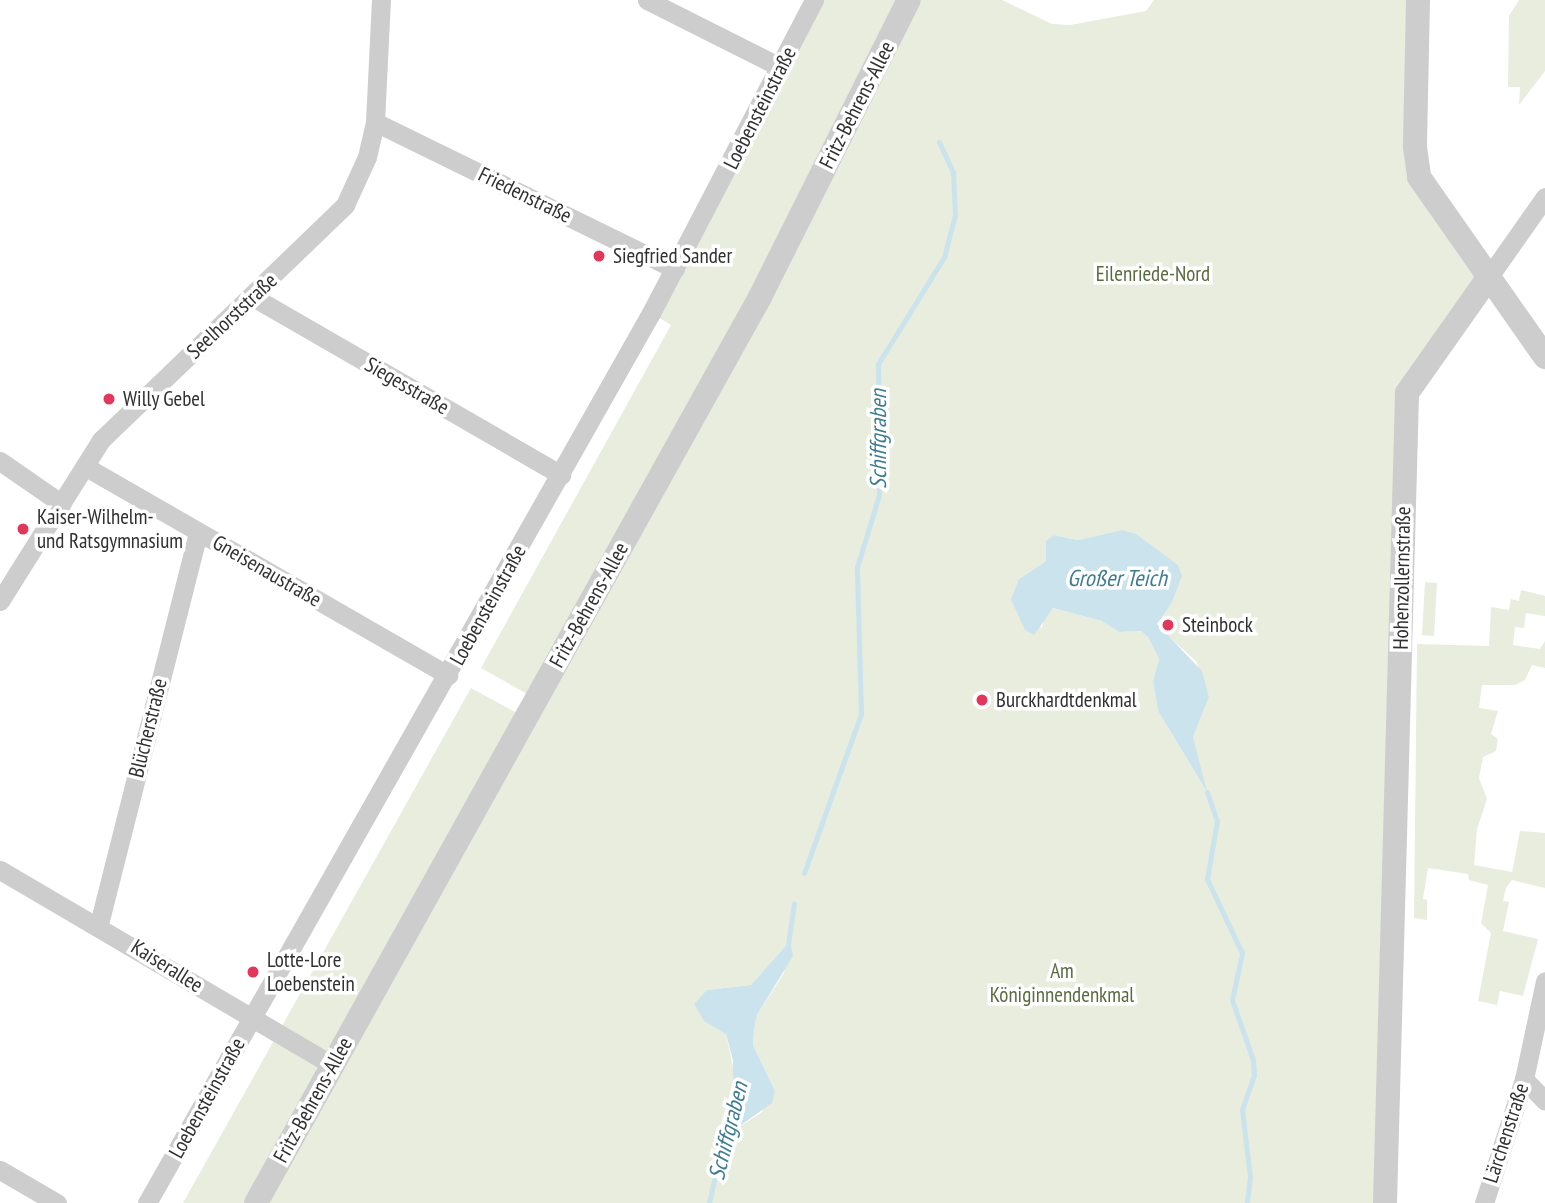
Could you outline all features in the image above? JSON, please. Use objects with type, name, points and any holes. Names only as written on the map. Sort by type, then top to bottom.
[{"type":"street","name":"Seelhorststraße","points":[[0,601],[101,440],[253,298],[345,205],[367,157],[375,122],[381,0]]},
{"type":"street","points":[[647,0],[780,67]]},
{"type":"street","name":"Loebensteinstraße","points":[[147,1203],[561,475],[675,269],[814,0]]},
{"type":"street","name":"Fritz-Behrens-Allee","points":[[256,1203],[760,297],[909,0]]},
{"type":"street","points":[[1418,0],[1416,164],[1425,190],[1545,357]]},
{"type":"street","name":"Friedenstraße","points":[[375,122],[675,269]]},
{"type":"street","points":[[1488,278],[1545,197]]},
{"type":"street","name":"Hohenzollernstraße","points":[[1385,1203],[1407,393],[1488,278]]},
{"type":"street","name":"Siegesstraße","points":[[253,298],[561,475]]},
{"type":"street","points":[[0,461],[62,503]]},
{"type":"street","name":"Gneisenaustraße","points":[[86,467],[448,675]]},
{"type":"street","name":"Blücherstraße","points":[[99,924],[198,531]]},
{"type":"street","name":"Kaiserallee","points":[[0,870],[99,924],[333,1065]]},
{"type":"street","name":"Lärchenstraße","points":[[1484,1203],[1524,1079],[1545,981]]},
{"type":"street","points":[[1524,1079],[1545,1101]]},
{"type":"street","points":[[0,1170],[57,1203]]},
{"type":"green space","name":"Eilenriede-Nord","points":[[814,0],[1002,0],[1052,24],[1070,25],[1146,11],[1154,0],[1418,0],[1415,147],[1488,278],[1407,393],[1385,1203],[183,1203],[471,688],[526,718],[536,699],[481,668],[671,325],[651,313]],"holes":[[[1122,530],[1172,602],[1159,618],[1159,628],[1196,661],[1209,697],[1193,737],[1205,789],[1158,711],[1153,681],[1159,659],[1148,637],[1141,631],[1119,632],[1102,621],[1053,608],[1044,616],[1042,629],[1019,579],[1046,561],[1046,541],[1053,535],[1078,540]],[[790,941],[784,973],[757,1015],[754,1030],[753,1045],[775,1091],[761,1113],[734,1130],[719,1158],[717,1138],[735,1076],[726,1034],[716,1025],[707,990],[751,985]]]},
{"type":"green space","points":[[1519,0],[1545,0],[1545,71],[1519,105],[1520,87],[1508,87],[1509,16]]},
{"type":"green space","points":[[1425,582],[1437,583],[1434,636],[1422,635]]},
{"type":"green space","points":[[1521,590],[1545,596],[1545,616],[1526,613],[1524,628],[1515,627],[1513,645],[1540,649],[1545,641],[1545,668],[1532,665],[1525,680],[1515,685],[1482,685],[1479,708],[1498,711],[1491,734],[1498,739],[1496,751],[1483,757],[1479,778],[1487,799],[1477,829],[1474,865],[1512,872],[1520,831],[1545,833],[1545,888],[1512,880],[1506,888],[1503,901],[1509,902],[1503,931],[1538,939],[1523,996],[1500,991],[1497,1005],[1478,1001],[1491,933],[1481,923],[1488,885],[1469,880],[1468,874],[1428,868],[1423,899],[1427,900],[1427,920],[1414,918],[1417,644],[1489,646],[1491,607],[1509,610],[1511,599],[1519,601]]},
{"type":"water","name":"Großer Teich","points":[[1122,530],[1136,534],[1178,565],[1182,576],[1172,602],[1157,624],[1202,671],[1209,697],[1193,737],[1207,792],[1158,711],[1153,681],[1159,659],[1148,637],[1141,631],[1119,632],[1102,621],[1053,608],[1034,635],[1025,630],[1011,599],[1019,579],[1046,561],[1046,541],[1053,535],[1078,540]]},
{"type":"water","points":[[790,941],[793,956],[757,1015],[754,1030],[753,1045],[775,1091],[772,1103],[734,1130],[718,1160],[717,1138],[733,1095],[733,1061],[726,1034],[704,1021],[694,1004],[707,990],[751,985]]},
{"type":"waterway","name":"Schiffgraben","points":[[804,873],[861,714],[857,567],[879,495],[878,364],[944,257],[955,215],[953,172],[939,142]]},
{"type":"waterway","points":[[1207,792],[1217,821],[1207,879],[1242,953],[1232,1000],[1253,1060],[1254,1075],[1242,1110],[1250,1177],[1247,1203]]},
{"type":"waterway","name":"Schiffgraben","points":[[788,945],[794,903]]},
{"type":"waterway","name":"Schiffgraben","points":[[709,1203],[720,1153]]},
{"type":"place","name":"Siegfried Sander","points":[[599,256]]},
{"type":"place","name":"Willy Gebel","points":[[109,399]]},
{"type":"place","name":"Kaiser-Wilhelm- und Ratsgymnasium","points":[[23,529]]},
{"type":"place","name":"Steinbock","points":[[1168,625]]},
{"type":"place","name":"Burckhardtdenkmal","points":[[982,700]]},
{"type":"place","name":"Lotte-Lore Loebenstein","points":[[253,972]]},
{"type":"park label","name":"Am Königinnendenkmal","points":[[1062,983]]}]
